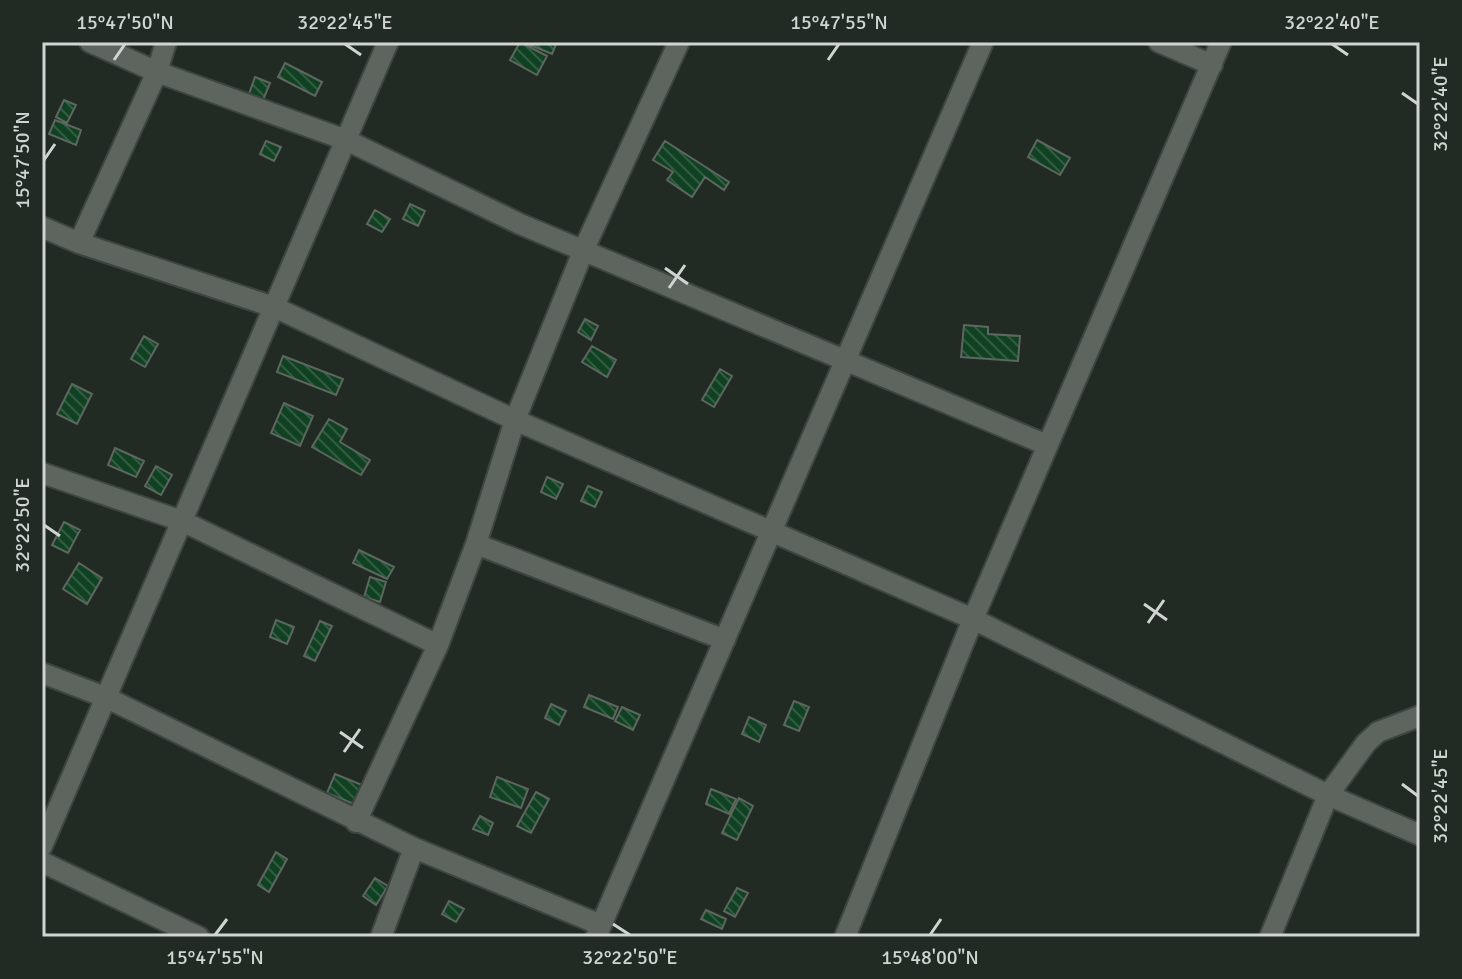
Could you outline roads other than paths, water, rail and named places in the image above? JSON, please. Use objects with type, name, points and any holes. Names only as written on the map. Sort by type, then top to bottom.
[{"type":"street","points":[[90,42],[157,72],[346,140],[520,224],[1047,445]]},
{"type":"street","points":[[79,243],[157,72],[166,42]]},
{"type":"street","points":[[42,846],[388,42]]},
{"type":"street","points":[[356,822],[438,645],[476,544],[515,420],[584,249],[679,42]]},
{"type":"street","points":[[42,673],[105,697],[356,822],[599,931],[983,42]]},
{"type":"street","points":[[1159,42],[1212,65]]},
{"type":"street","points":[[845,937],[973,619],[1221,42]]},
{"type":"street","points":[[42,227],[79,243],[274,307],[515,420],[973,619],[1328,795],[1420,835]]},
{"type":"street","points":[[42,473],[182,521],[438,645]]},
{"type":"street","points":[[476,544],[725,640]]},
{"type":"street","points":[[1270,937],[1328,795],[1366,743],[1378,732],[1420,716]]},
{"type":"street","points":[[381,937],[414,848]]},
{"type":"street","points":[[42,862],[199,937]]}]
